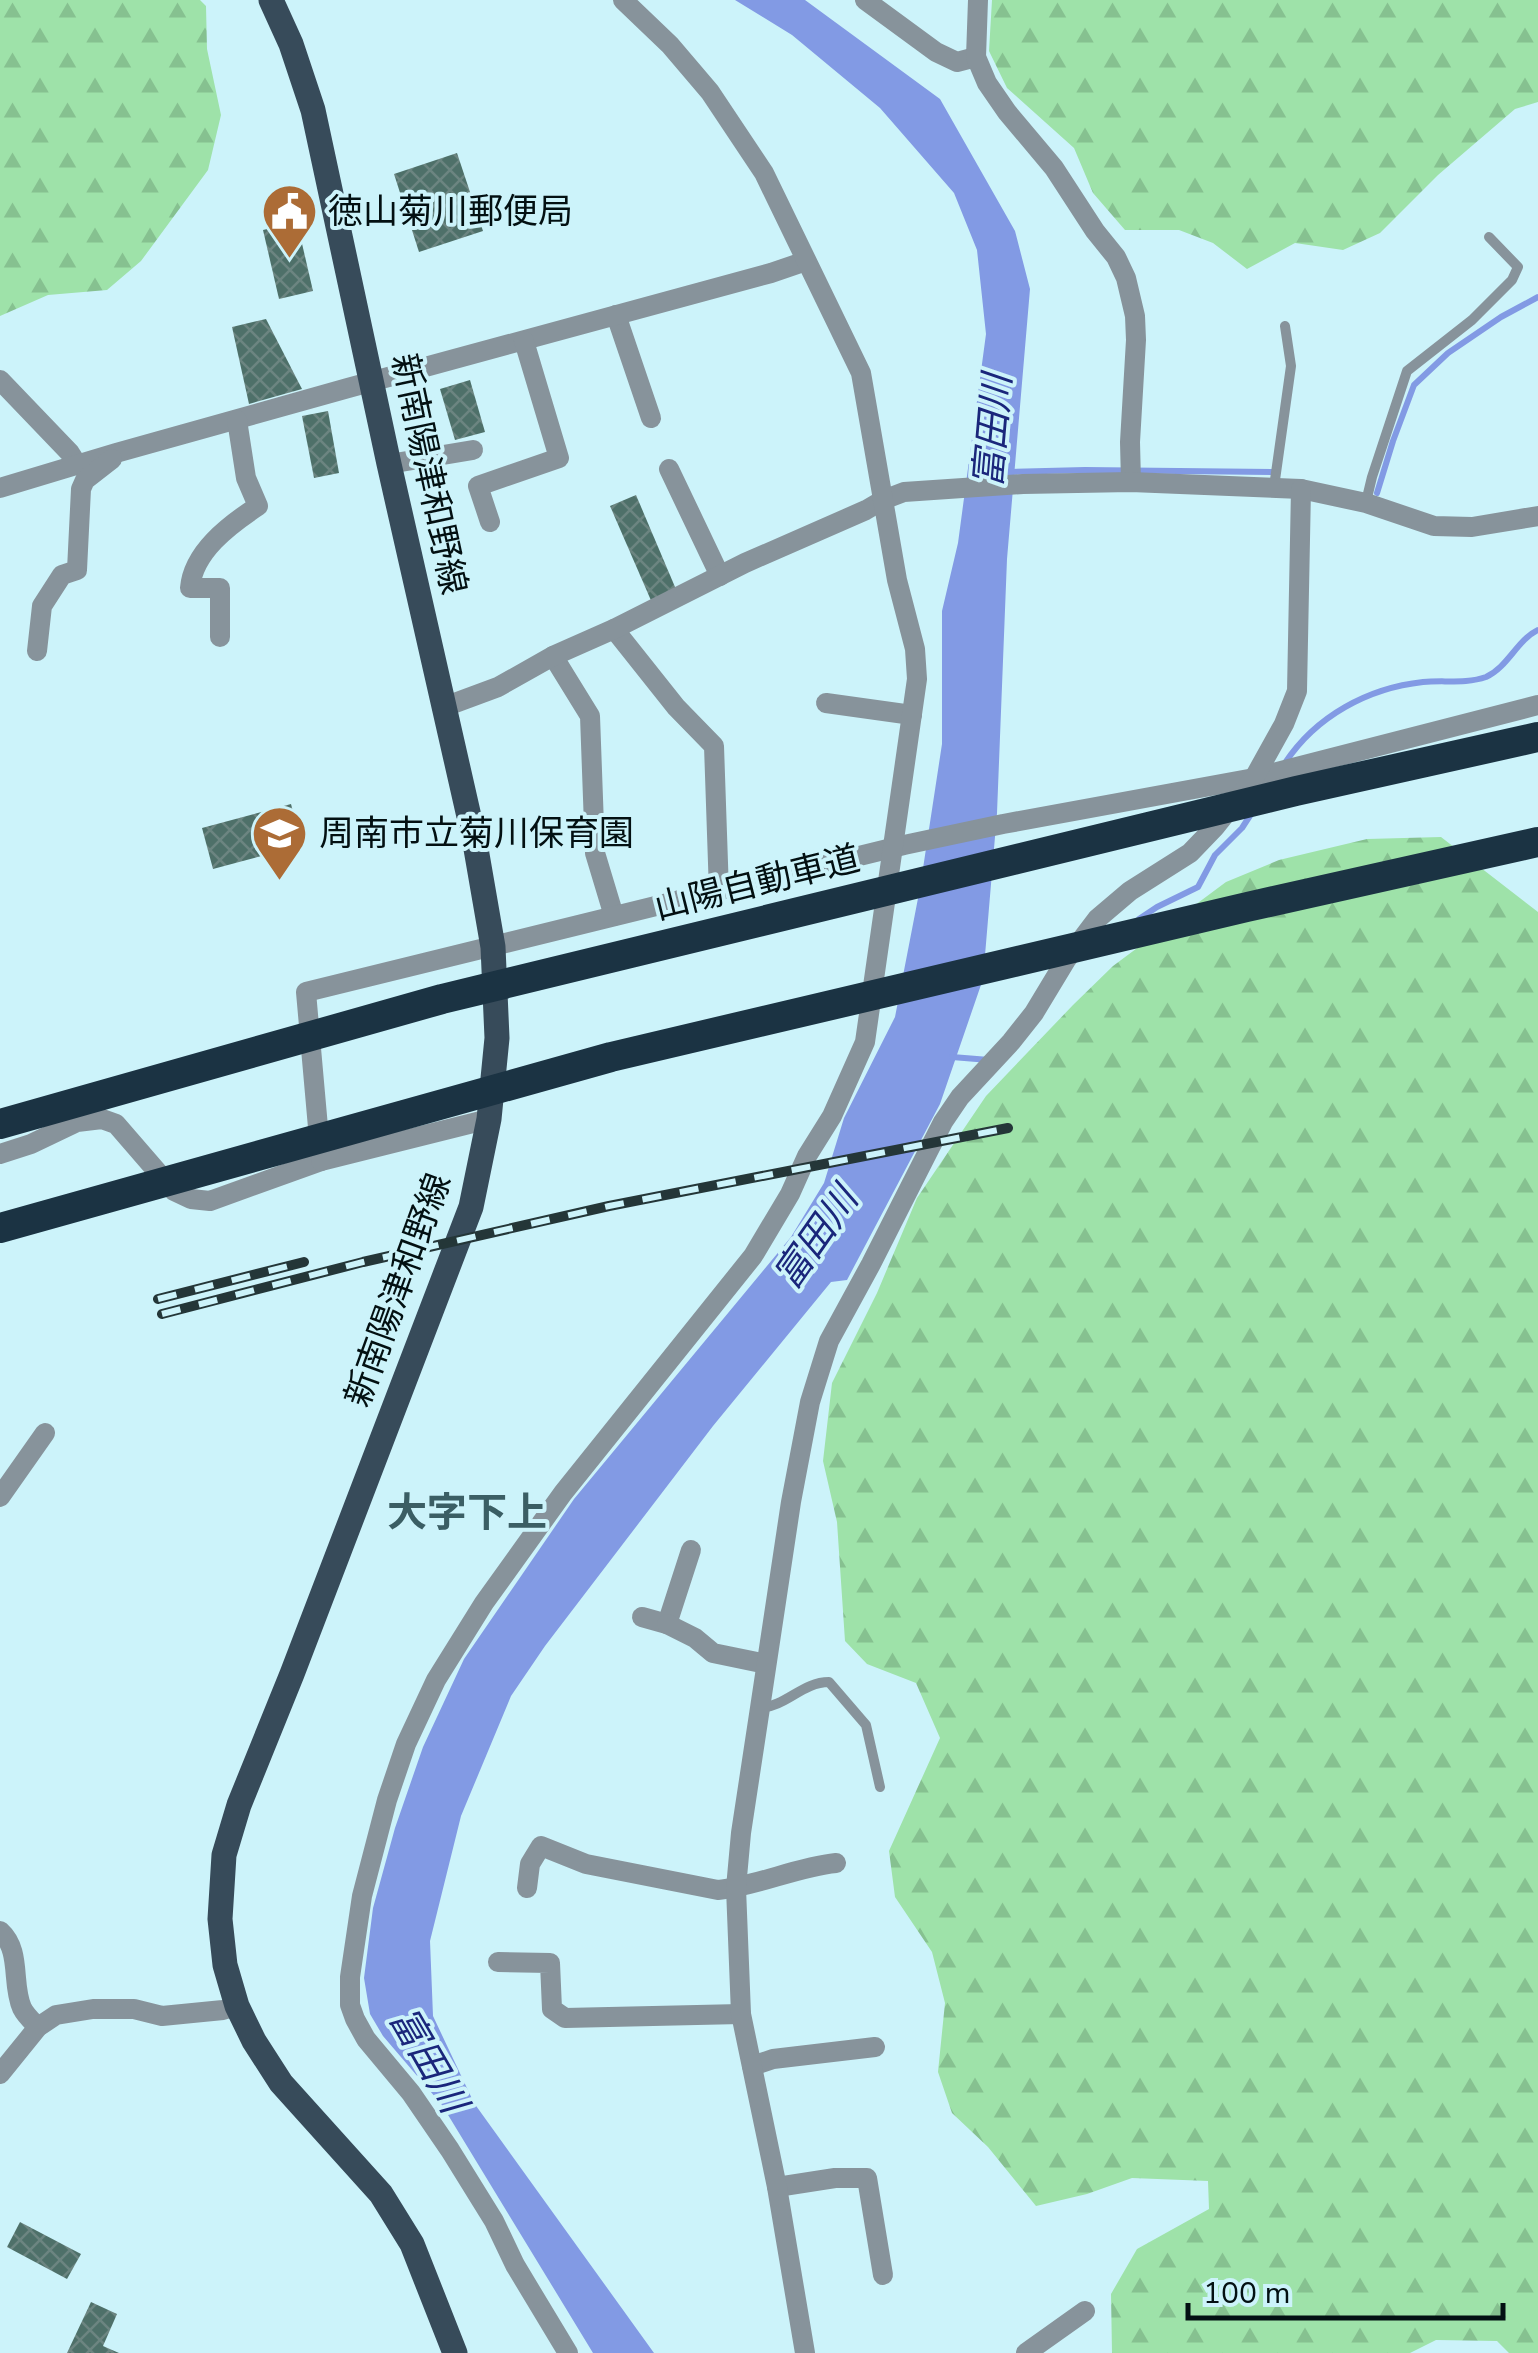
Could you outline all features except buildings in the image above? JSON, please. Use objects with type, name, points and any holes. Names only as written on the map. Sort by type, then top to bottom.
[{"type":"highway","name":"山陽自動車道","points":[[0,1124],[442,999],[1538,737]]},
{"type":"highway","points":[[0,1228],[611,1057],[1538,842]]},
{"type":"main road","name":"新南陽津和野線","points":[[271,0],[313,110],[475,843],[493,947],[497,1038],[488,1119],[470,1207],[240,1806],[224,1855],[220,1919],[236,2006],[254,2040],[281,2083],[382,2194],[412,2244],[455,2353]]},
{"type":"street","points":[[568,2353],[450,2150],[411,2093],[366,2040],[355,2019],[350,2005],[350,1977],[362,1896],[406,1744],[436,1680],[484,1603],[563,1493],[753,1256],[832,1116],[865,1042],[898,847],[917,679],[915,649],[897,580],[861,373],[764,173],[710,92],[670,44],[623,0]]},
{"type":"street","points":[[864,0],[936,52],[957,62],[976,57]]},
{"type":"street","points":[[978,0],[976,57],[987,83],[1054,168],[1116,257],[1126,278],[1136,340],[1131,482]]},
{"type":"street","points":[[0,488],[806,262]]},
{"type":"street","points":[[616,315],[651,418]]},
{"type":"street","points":[[490,522],[478,486],[560,458],[524,341]]},
{"type":"street","points":[[0,380],[77,464]]},
{"type":"street","points":[[220,638],[220,588],[190,588],[191,574],[209,546],[258,506],[246,478],[236,420]]},
{"type":"street","points":[[389,464],[473,450]]},
{"type":"street","points":[[36,651],[42,606],[62,575],[77,570],[85,480],[111,462],[116,453]]},
{"type":"street","points":[[670,469],[720,576]]},
{"type":"street","points":[[444,707],[498,687],[553,656],[904,492],[1131,482],[1301,489],[1366,503],[1434,526],[1472,528],[1538,516]]},
{"type":"street","points":[[805,2353],[777,2187],[741,2014],[736,1888],[766,1664],[810,1402],[830,1341],[943,1122],[960,1097],[1034,1013],[1097,918],[1130,891],[1190,853],[1215,827],[1254,778],[1284,724],[1297,690],[1301,489]]},
{"type":"street","points":[[614,629],[676,707],[714,746],[720,892]]},
{"type":"street","points":[[553,656],[590,716],[595,854],[614,916]]},
{"type":"street","points":[[826,702],[912,715]]},
{"type":"street","points":[[321,1161],[306,992],[898,847],[1254,778],[1538,705]]},
{"type":"street","points":[[0,1154],[76,1122],[102,1119],[116,1124],[174,1192],[210,1201],[321,1161],[488,1119]]},
{"type":"street","points":[[0,1497],[46,1433]]},
{"type":"street","points":[[667,1624],[691,1550]]},
{"type":"street","points":[[642,1616],[696,1638],[713,1653],[766,1664]]},
{"type":"street","points":[[527,1888],[530,1864],[541,1846],[586,1864],[718,1890],[836,1863]]},
{"type":"street","points":[[0,1931],[12,1950],[21,2006],[38,2027]]},
{"type":"street","points":[[498,1962],[550,1963],[552,2009],[565,2018],[741,2014]]},
{"type":"street","points":[[0,2074],[38,2027],[56,2016],[93,2009],[134,2009],[162,2016],[236,2006]]},
{"type":"street","points":[[752,2066],[773,2059],[875,2046]]},
{"type":"street","points":[[777,2187],[835,2178],[866,2178],[883,2275]]},
{"type":"street","points":[[1026,2353],[1085,2311]]},
{"type":"lane","points":[[1366,503],[1407,372],[1472,320],[1512,280],[1518,267],[1489,237]]},
{"type":"lane","points":[[1274,488],[1291,366],[1284,326]]},
{"type":"lane","points":[[760,1708],[770,1708],[817,1682],[829,1682],[866,1726],[880,1787]]},
{"type":"green space","points":[[0,0],[200,0],[206,6],[207,49],[221,115],[208,170],[141,261],[107,290],[48,295],[0,316]]},
{"type":"green space","points":[[992,0],[1538,0],[1538,102],[1515,109],[1438,175],[1380,233],[1343,250],[1295,243],[1247,269],[1213,243],[1179,230],[1125,230],[1093,193],[1074,148],[1007,88],[989,51]]},
{"type":"green space","points":[[1441,837],[1538,912],[1538,2353],[1509,2353],[1497,2341],[1436,2340],[1410,2353],[1112,2353],[1111,2294],[1137,2249],[1209,2209],[1208,2181],[1132,2178],[1036,2206],[988,2147],[952,2113],[938,2072],[945,2003],[932,1952],[895,1897],[889,1851],[940,1738],[916,1683],[867,1664],[845,1641],[837,1522],[823,1461],[832,1383],[877,1293],[917,1198],[986,1096],[1113,966],[1226,882],[1279,860],[1367,839]]},
{"type":"water","name":"富田川","points":[[735,0],[805,0],[940,99],[1015,231],[1030,289],[1007,559],[997,813],[983,979],[940,1104],[847,1280],[831,1282],[713,1426],[511,1696],[461,1816],[430,1941],[433,2016],[474,2103],[654,2353],[593,2353],[442,2105],[383,2036],[370,2014],[364,1978],[373,1908],[423,1747],[464,1659],[574,1499],[791,1237],[824,1183],[844,1118],[895,1017],[942,744],[942,611],[958,543],[986,334],[977,250],[954,193],[880,108],[792,35]]},
{"type":"waterway","points":[[1377,493],[1414,385],[1448,353],[1538,297]]},
{"type":"waterway","name":"富田川","points":[[1008,472],[1272,472]]},
{"type":"waterway","points":[[1285,763],[1312,731],[1345,707],[1403,685],[1486,677],[1538,630]]},
{"type":"waterway","points":[[1139,919],[1198,887],[1215,855],[1253,811]]},
{"type":"waterway","points":[[952,1057],[989,1060]]},
{"type":"railway","points":[[162,1314],[363,1262],[609,1206],[1008,1128]]},
{"type":"railway","points":[[158,1299],[304,1262]]},
{"type":"place","name":"徳山菊川郵便局","points":[[289,260]]},
{"type":"place","name":"周南市立菊川保育園","points":[[280,882]]},
{"type":"district","name":"大字下上","points":[[467,1513]]}]
